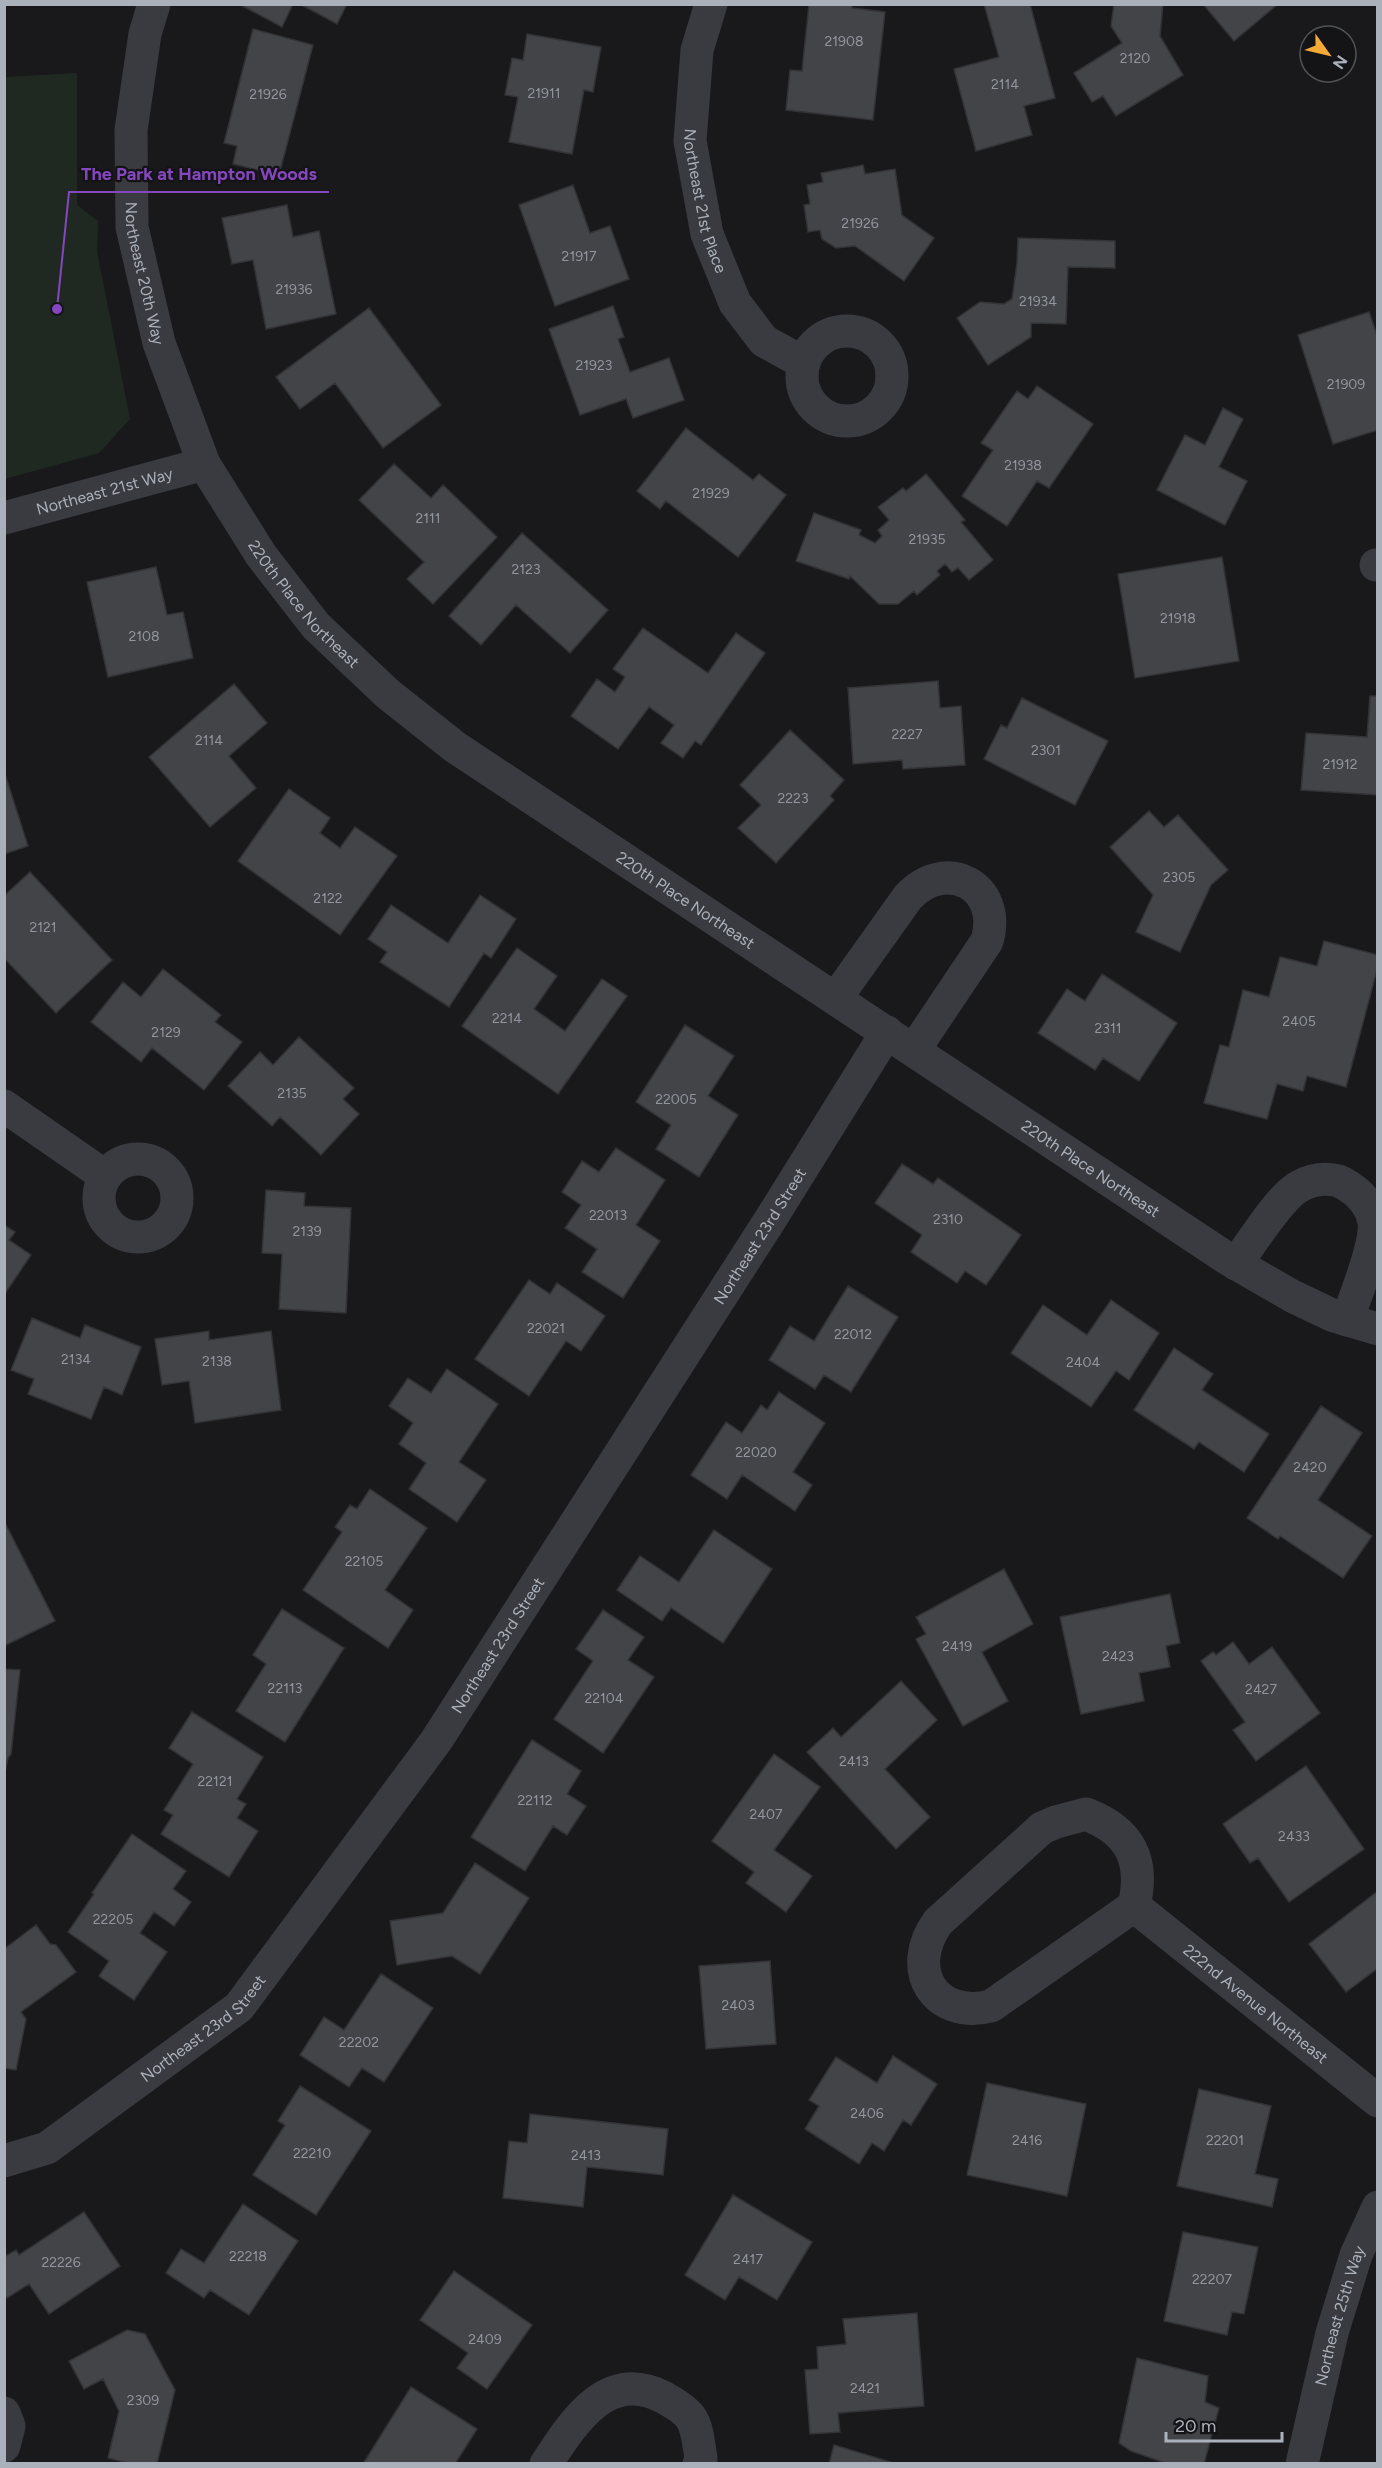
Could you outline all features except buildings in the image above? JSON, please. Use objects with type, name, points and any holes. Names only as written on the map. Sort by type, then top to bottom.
[{"type":"street","name":"Northeast 20th Way","points":[[154,4],[145,34],[131,130],[132,227],[159,343],[204,464]]},
{"type":"street","name":"Northeast 21st Place","points":[[711,4],[697,50],[690,141],[707,234],[735,303],[746,318],[764,341],[804,363]]},
{"type":"street","name":"Northeast 21st Way","points":[[4,518],[204,464]]},
{"type":"street","name":"220th Place Northeast","points":[[204,464],[261,555],[316,626],[388,694],[455,747],[1236,1264],[1292,1296],[1334,1316],[1362,1324],[1373,1240],[1374,1223],[1369,1207],[1359,1193],[1345,1183],[1330,1179],[1314,1180],[1299,1186],[1287,1196],[1236,1264]]},
{"type":"street","points":[[836,998],[918,885],[933,878],[949,877],[964,880],[976,888],[985,899],[990,913],[992,927],[987,941],[914,1050]]},
{"type":"street","name":"Northeast 23rd Street","points":[[4,2161],[47,2148],[239,2007],[436,1741],[770,1220],[887,1032]]},
{"type":"street","points":[[4,1106],[105,1176]]},
{"type":"street","points":[[1086,1814],[1102,1820],[1115,1829],[1126,1842],[1134,1856],[1138,1873],[1134,1906],[992,2006],[975,2010],[957,2007],[942,1999],[930,1987],[923,1971],[922,1953],[928,1936],[938,1922],[1042,1828],[1064,1819],[1086,1814]]},
{"type":"street","name":"222nd Avenue Northeast","points":[[1134,1906],[1377,2101]]},
{"type":"street","name":"Northeast 25th Way","points":[[1302,2463],[1332,2333],[1356,2255],[1377,2207]]},
{"type":"street","points":[[546,2463],[574,2421],[600,2399],[625,2387],[651,2391],[676,2405],[695,2421],[701,2458],[699,2463]]},
{"type":"street","points":[[4,2413],[9,2426],[4,2446]]},
{"type":"shaded area","points":[[77,73],[77,205],[98,221],[97,251],[130,419],[99,453],[5,479],[5,77]]},
{"type":"place","name":"The Park at Hampton Woods","points":[[57,309]]}]
